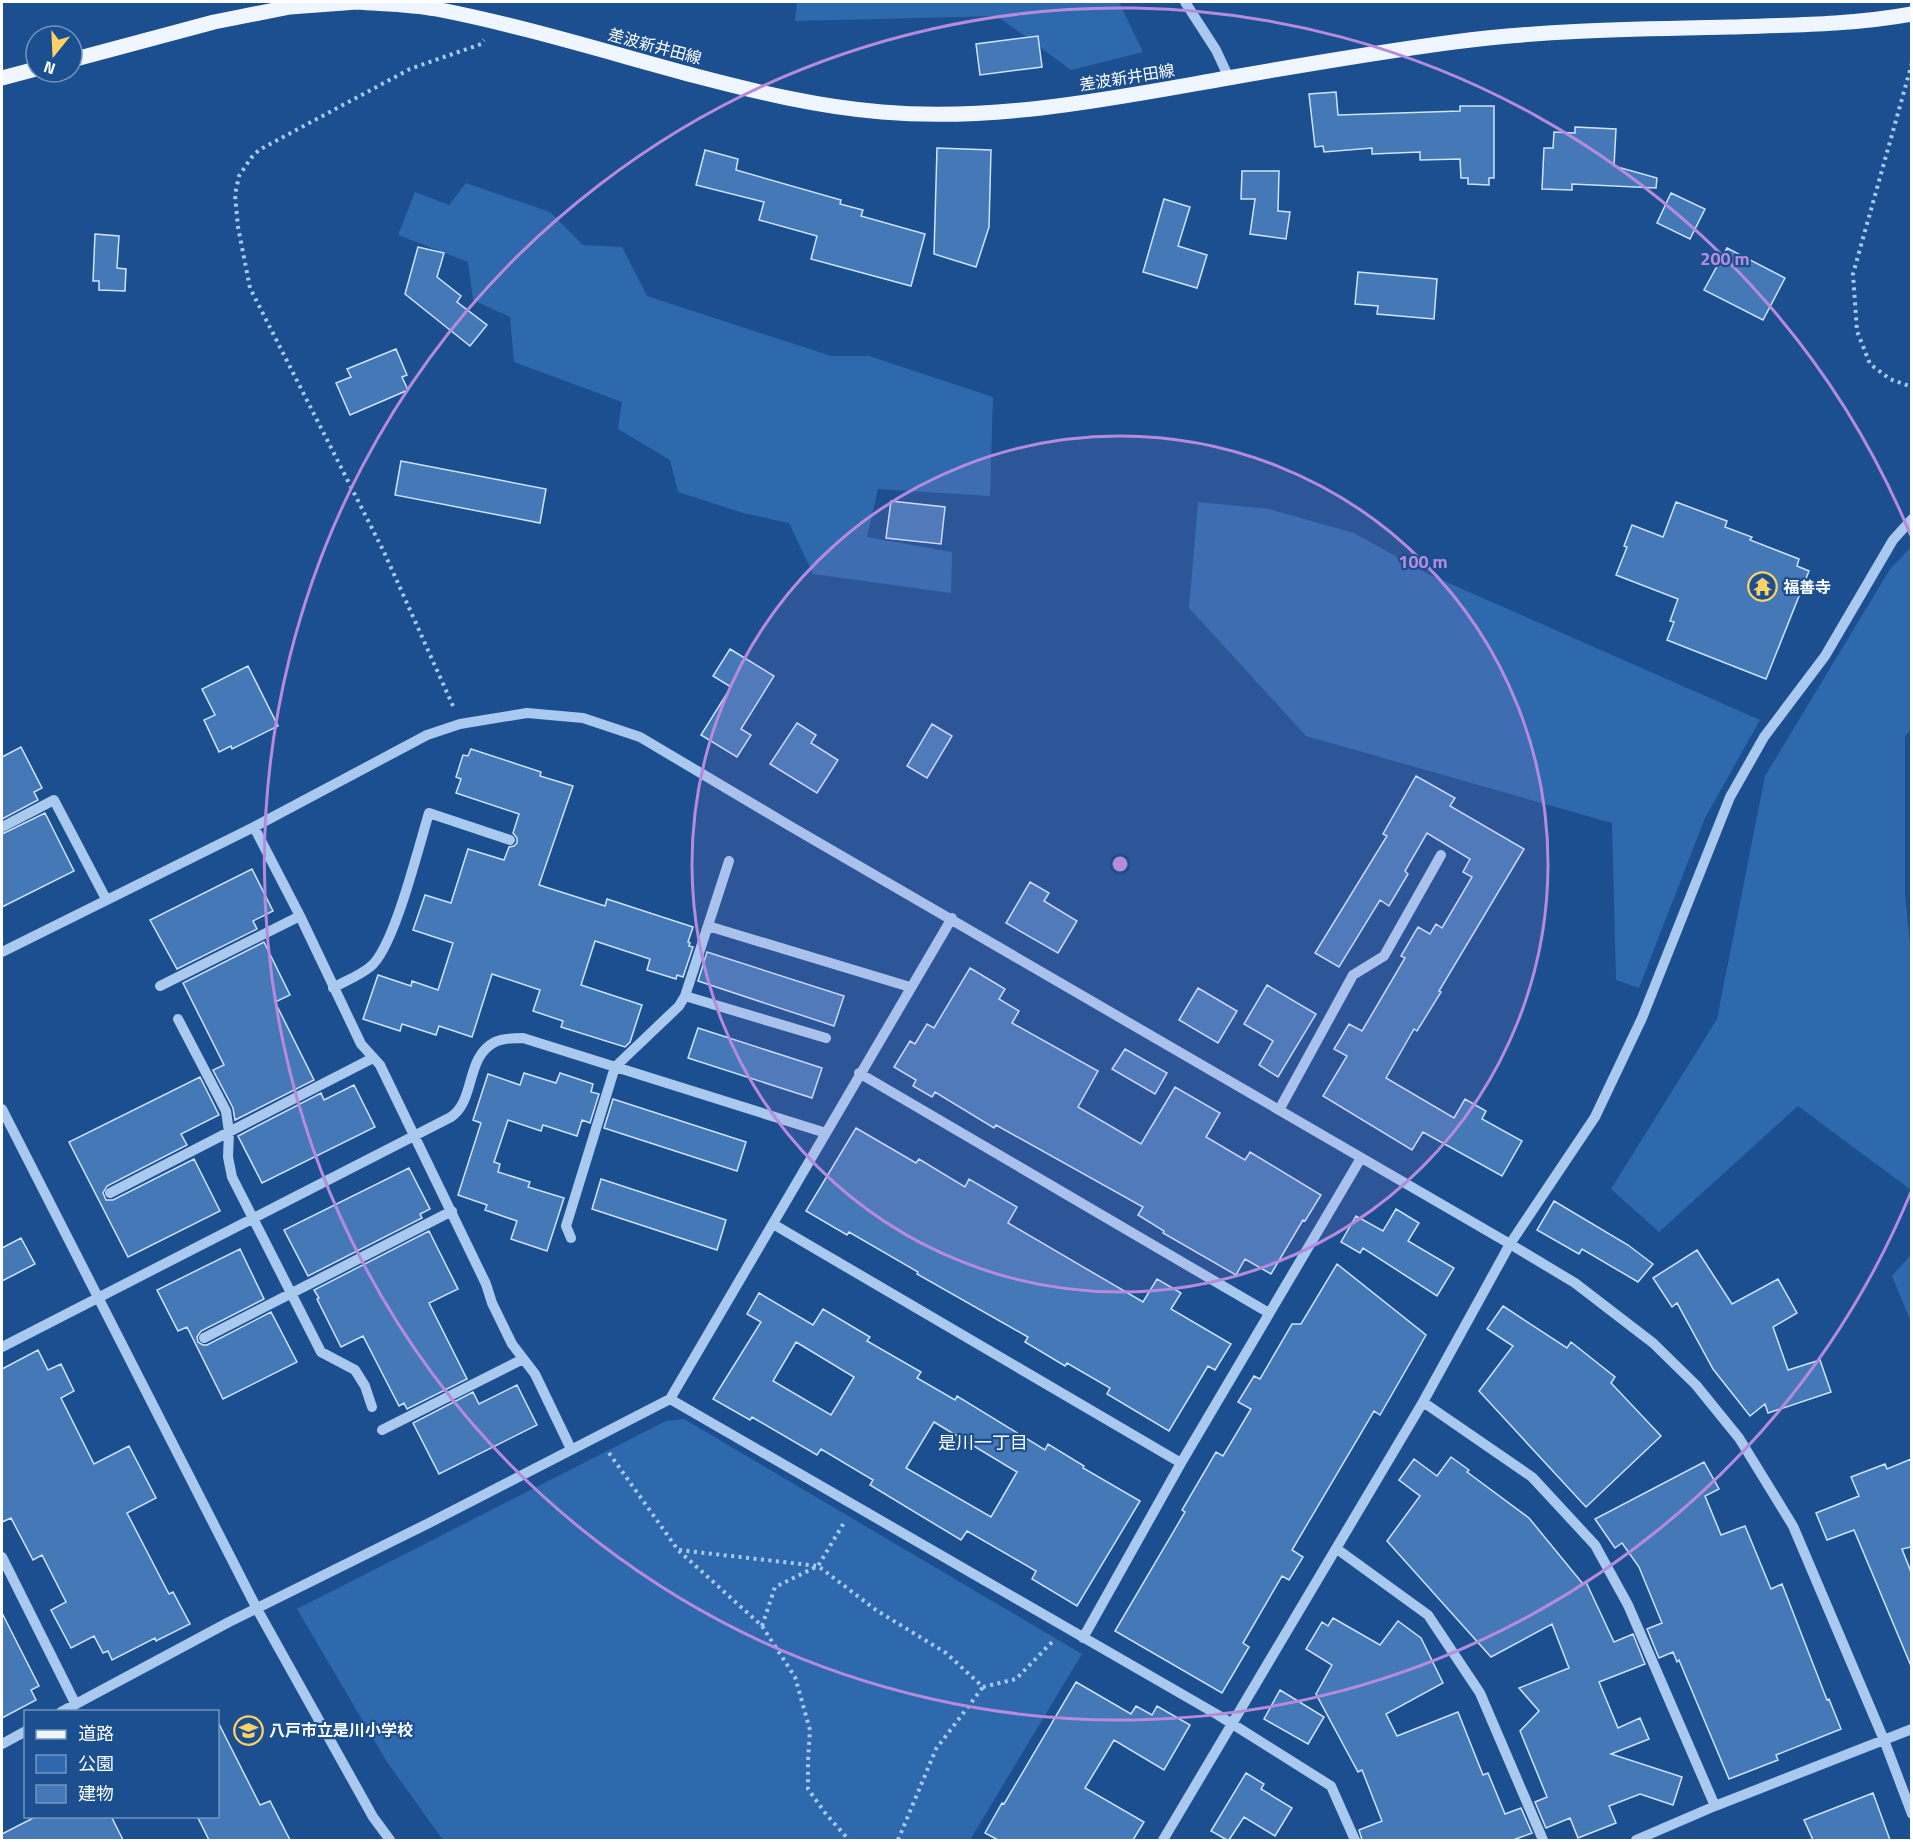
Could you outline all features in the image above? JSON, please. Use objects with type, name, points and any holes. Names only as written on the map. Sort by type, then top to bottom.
[{"type":"main road","name":"差波新井田線","points":[[84,57],[225,20],[290,7],[357,2],[432,8],[740,87],[817,104],[883,112],[957,114],[1028,109],[1131,97],[1229,78],[1455,42],[1553,33],[1830,24],[1911,14]]},
{"type":"main road","points":[[2,78],[24,72]]},
{"type":"street","points":[[1185,2],[1216,50],[1229,78]]},
{"type":"street","points":[[1163,1840],[1423,1402],[1510,1244],[1594,1117],[1642,1018],[1730,797],[1764,737],[1826,656],[1893,540],[1911,519]]},
{"type":"street","points":[[2,952],[254,827],[427,735],[460,724],[527,713],[583,718],[640,737],[1510,1244],[1575,1283],[1653,1343],[1696,1385],[1739,1438],[1793,1526],[1884,1740],[1911,1814]]},
{"type":"street","points":[[2,826],[54,800],[106,899]]},
{"type":"street","points":[[333,988],[370,967],[379,958],[400,908],[429,813],[510,840]]},
{"type":"street","points":[[254,827],[300,916],[361,1044],[380,1065],[486,1284],[496,1313],[512,1344],[535,1374],[571,1449]]},
{"type":"street","points":[[1279,1110],[1353,975],[1384,956],[1441,855]]},
{"type":"street","points":[[571,1238],[566,1226],[615,1067],[679,1006],[686,996],[729,861]]},
{"type":"street","points":[[160,986],[300,916]]},
{"type":"street","points":[[64,1710],[257,1609],[670,1399],[952,918]]},
{"type":"street","points":[[708,926],[910,987]]},
{"type":"street","points":[[686,996],[826,1038]]},
{"type":"street","points":[[178,1019],[226,1110],[229,1132],[228,1157],[232,1177],[252,1218],[321,1352],[355,1370],[372,1407]]},
{"type":"street","points":[[2,1347],[415,1137],[457,1113],[463,1104],[477,1060],[495,1042],[523,1038],[826,1133]]},
{"type":"street","points":[[110,1193],[373,1058]]},
{"type":"street","points":[[860,1073],[1269,1313]]},
{"type":"street","points":[[2,1109],[257,1609],[373,1817],[390,1840]]},
{"type":"street","points":[[1083,1638],[1181,1463],[1361,1158]]},
{"type":"street","points":[[204,1338],[452,1212]]},
{"type":"street","points":[[773,1224],[1181,1463]]},
{"type":"street","points":[[382,1430],[523,1359]]},
{"type":"street","points":[[670,1399],[1233,1724],[1331,1786],[1355,1840]]},
{"type":"street","points":[[1423,1402],[1532,1477],[1595,1545],[1628,1605],[1715,1806]]},
{"type":"street","points":[[1337,1549],[1428,1615],[1480,1693],[1543,1840]]},
{"type":"street","points":[[2,1557],[75,1704]]},
{"type":"street","points":[[1636,1840],[1715,1806],[1911,1729]]},
{"type":"street","points":[[2,1744],[24,1732]]},
{"type":"path","points":[[460,724],[384,552],[250,288],[238,227],[235,195],[239,176],[259,150],[410,69],[481,44],[497,23]]},
{"type":"path","points":[[1911,63],[1853,274],[1857,331],[1870,364],[1890,379],[1911,387]]},
{"type":"path","points":[[596,1436],[678,1550],[762,1626],[795,1677],[810,1730],[808,1789],[826,1815],[849,1840]]},
{"type":"path","points":[[762,1626],[775,1587],[818,1566],[855,1505]]},
{"type":"path","points":[[678,1550],[818,1566],[876,1610],[946,1653],[983,1687]]},
{"type":"path","points":[[898,1840],[936,1749],[983,1687],[1016,1679],[1065,1627]]},
{"type":"green space","points":[[797,2],[1119,2],[1143,52],[1071,70],[997,16],[795,21]]},
{"type":"green space","points":[[466,183],[550,212],[583,245],[622,247],[647,296],[831,356],[869,356],[993,397],[990,496],[878,489],[867,537],[952,552],[951,593],[813,574],[789,523],[743,513],[678,492],[670,460],[618,429],[622,402],[514,362],[510,317],[473,300],[468,262],[398,235],[415,192],[449,205]]},
{"type":"green space","points":[[1198,502],[1269,509],[1354,533],[1428,574],[1760,720],[1705,818],[1639,988],[1616,980],[1612,823],[1306,736],[1189,608]]},
{"type":"green space","points":[[1911,547],[1912,727],[1905,737],[1905,895],[1912,964],[1911,1190],[1798,1106],[1659,1232],[1611,1189],[1717,1019],[1765,776],[1890,569]]},
{"type":"green space","points":[[1911,1255],[1911,1322],[1892,1276]]},
{"type":"green space","points":[[684,1419],[1082,1654],[970,1840],[443,1840],[387,1762],[297,1609],[666,1421]]},
{"type":"building","points":[[1038,36],[1042,67],[980,75],[976,44]]},
{"type":"building","points":[[1336,92],[1338,115],[1460,111],[1460,106],[1494,106],[1494,178],[1489,178],[1489,185],[1468,184],[1468,178],[1461,178],[1460,159],[1420,160],[1420,152],[1372,154],[1372,148],[1324,152],[1323,146],[1315,147],[1309,94]]},
{"type":"building","points":[[1575,127],[1616,129],[1614,166],[1657,178],[1656,188],[1572,184],[1572,190],[1542,189],[1544,148],[1553,148],[1554,132],[1575,133]]},
{"type":"building","points":[[937,148],[991,150],[989,227],[976,267],[934,254]]},
{"type":"building","points":[[705,150],[738,159],[736,170],[841,200],[840,204],[863,210],[861,216],[925,234],[911,286],[811,259],[817,236],[759,220],[764,202],[696,185]]},
{"type":"building","points":[[1242,171],[1279,171],[1278,211],[1290,212],[1286,239],[1250,234],[1255,199],[1241,199]]},
{"type":"building","points":[[1671,193],[1705,209],[1690,239],[1657,223]]},
{"type":"building","points":[[1164,199],[1190,207],[1178,246],[1207,255],[1197,288],[1143,272]]},
{"type":"building","points":[[95,234],[119,236],[117,268],[126,269],[125,291],[99,290],[99,281],[93,281]]},
{"type":"building","points":[[418,247],[444,253],[437,277],[461,296],[457,302],[487,325],[470,346],[405,294]]},
{"type":"building","points":[[1727,248],[1785,278],[1763,320],[1704,290]]},
{"type":"building","points":[[1358,272],[1437,279],[1434,319],[1377,314],[1378,306],[1355,304]]},
{"type":"building","points":[[396,349],[407,375],[402,377],[408,390],[350,415],[336,383],[351,377],[347,369]]},
{"type":"building","points":[[401,461],[546,489],[540,523],[395,495]]},
{"type":"building","points":[[891,501],[945,507],[941,544],[886,538]]},
{"type":"building","name":"福善寺","points":[[1676,502],[1727,521],[1725,527],[1752,537],[1750,540],[1799,559],[1797,566],[1809,571],[1766,679],[1667,640],[1674,622],[1670,621],[1678,599],[1616,575],[1627,547],[1624,546],[1632,525],[1663,537]]},
{"type":"building","points":[[730,649],[774,676],[741,729],[751,735],[737,757],[701,735],[731,687],[713,676]]},
{"type":"building","points":[[248,666],[278,726],[232,749],[231,746],[219,752],[204,720],[215,715],[202,689]]},
{"type":"building","points":[[797,723],[816,735],[811,743],[838,760],[817,793],[770,764]]},
{"type":"building","points":[[932,724],[952,736],[927,778],[907,766]]},
{"type":"building","points":[[21,747],[42,788],[34,792],[38,800],[2,819],[2,757]]},
{"type":"building","points":[[471,749],[541,772],[540,776],[573,786],[539,885],[605,906],[607,899],[693,927],[688,942],[689,946],[693,947],[683,977],[677,975],[676,979],[647,970],[650,959],[595,941],[581,985],[642,1005],[630,1042],[625,1047],[561,1027],[563,1021],[533,1011],[540,990],[492,974],[472,1037],[439,1026],[436,1035],[402,1024],[400,1031],[363,1019],[378,975],[411,986],[412,981],[438,990],[453,943],[413,930],[425,895],[451,903],[468,849],[504,860],[509,847],[517,843],[517,838],[513,833],[519,814],[456,793],[461,779],[456,777],[463,755],[468,756]]},
{"type":"building","points":[[1416,776],[1455,798],[1450,806],[1524,849],[1439,991],[1441,992],[1417,1031],[1414,1029],[1386,1078],[1454,1118],[1465,1099],[1486,1111],[1482,1119],[1522,1141],[1502,1176],[1423,1132],[1412,1150],[1323,1096],[1347,1056],[1334,1049],[1349,1024],[1362,1031],[1405,958],[1401,956],[1418,927],[1430,934],[1436,924],[1442,928],[1472,877],[1463,872],[1470,859],[1427,833],[1405,871],[1408,874],[1389,906],[1380,900],[1339,967],[1315,953],[1387,836],[1383,834]]},
{"type":"building","points":[[45,813],[74,871],[2,907],[2,834]]},
{"type":"building","points":[[252,869],[273,911],[253,921],[257,929],[177,969],[150,920]]},
{"type":"building","points":[[1030,882],[1049,893],[1044,901],[1077,921],[1058,953],[1006,923]]},
{"type":"building","points":[[264,942],[290,995],[275,1002],[314,1080],[235,1120],[233,1108],[213,1070],[224,1065],[183,983]]},
{"type":"building","points":[[707,952],[844,996],[834,1026],[698,981]]},
{"type":"building","points":[[970,968],[1005,989],[999,999],[1019,1011],[1012,1023],[1098,1071],[1078,1107],[1141,1144],[1175,1087],[1220,1113],[1206,1137],[1245,1160],[1250,1152],[1321,1195],[1305,1221],[1303,1220],[1271,1274],[1245,1259],[1236,1275],[1163,1233],[1164,1231],[1138,1215],[1143,1207],[996,1125],[994,1128],[935,1092],[932,1097],[913,1086],[916,1080],[894,1067],[910,1041],[915,1044],[927,1024],[934,1028]]},
{"type":"building","points":[[1267,985],[1316,1014],[1278,1077],[1259,1065],[1273,1041],[1244,1024]]},
{"type":"building","points":[[1198,988],[1237,1011],[1218,1043],[1179,1020]]},
{"type":"building","points":[[698,1028],[822,1068],[812,1098],[688,1058]]},
{"type":"building","points":[[1125,1049],[1167,1073],[1155,1094],[1112,1069]]},
{"type":"building","points":[[524,1073],[556,1083],[560,1073],[593,1084],[591,1092],[599,1094],[590,1123],[582,1120],[577,1136],[543,1125],[541,1131],[508,1120],[494,1162],[500,1164],[498,1172],[530,1182],[528,1187],[564,1198],[547,1251],[511,1239],[517,1221],[485,1210],[487,1205],[458,1195],[481,1123],[473,1120],[488,1074],[520,1085]]},
{"type":"building","points":[[200,1077],[219,1115],[181,1134],[187,1145],[107,1186],[103,1193],[106,1200],[113,1200],[194,1159],[220,1211],[128,1257],[69,1142]]},
{"type":"building","points":[[354,1085],[375,1127],[262,1183],[238,1136],[321,1093],[324,1100]]},
{"type":"building","points":[[613,1099],[746,1142],[737,1171],[604,1128]]},
{"type":"building","points":[[856,1128],[916,1163],[919,1159],[965,1187],[969,1179],[1017,1207],[1008,1223],[1143,1302],[1157,1279],[1181,1293],[1171,1309],[1231,1344],[1215,1370],[1208,1366],[1169,1431],[1107,1394],[1110,1388],[1067,1363],[1065,1366],[1025,1342],[1028,1337],[917,1274],[918,1272],[849,1232],[847,1235],[806,1211]]},
{"type":"building","points":[[409,1168],[430,1209],[420,1214],[422,1218],[308,1276],[284,1230]]},
{"type":"building","points":[[601,1179],[726,1220],[717,1250],[592,1209]]},
{"type":"building","points":[[1554,1201],[1628,1245],[1653,1264],[1638,1282],[1582,1249],[1579,1254],[1537,1230]]},
{"type":"building","points":[[1396,1209],[1419,1223],[1408,1241],[1454,1268],[1437,1296],[1363,1248],[1360,1253],[1341,1242],[1356,1216],[1383,1231]]},
{"type":"building","points":[[429,1231],[458,1289],[429,1303],[467,1379],[407,1409],[404,1403],[399,1406],[363,1336],[341,1347],[314,1290]]},
{"type":"building","points":[[21,1238],[35,1264],[2,1281],[2,1248]]},
{"type":"building","points":[[240,1249],[264,1299],[201,1331],[197,1337],[198,1342],[207,1345],[271,1312],[297,1362],[223,1399],[187,1327],[178,1331],[157,1290]]},
{"type":"building","points":[[1697,1250],[1732,1304],[1778,1279],[1797,1313],[1773,1327],[1788,1370],[1820,1360],[1831,1392],[1768,1413],[1765,1404],[1750,1416],[1713,1369],[1677,1303],[1672,1307],[1653,1278]]},
{"type":"building","points":[[1337,1264],[1426,1335],[1380,1415],[1374,1411],[1292,1550],[1303,1557],[1289,1580],[1282,1576],[1243,1643],[1249,1647],[1222,1693],[1115,1631],[1185,1512],[1182,1510],[1216,1452],[1223,1456],[1251,1409],[1238,1402],[1254,1376],[1260,1379],[1292,1324],[1301,1324]]},
{"type":"building","points":[[759,1293],[813,1325],[823,1309],[870,1337],[867,1341],[921,1372],[917,1378],[955,1400],[957,1396],[1045,1450],[1048,1444],[1084,1466],[1083,1468],[1140,1501],[1077,1606],[1032,1579],[1036,1571],[967,1531],[961,1540],[870,1485],[873,1480],[821,1449],[817,1455],[752,1417],[750,1420],[713,1399],[761,1322],[747,1314]],"holes":[[[796,1342],[854,1377],[831,1415],[773,1381]],[[934,1422],[1017,1472],[991,1517],[906,1468]]]},
{"type":"building","points":[[1503,1306],[1567,1348],[1571,1342],[1615,1377],[1611,1383],[1661,1436],[1586,1507],[1479,1391],[1513,1346],[1487,1329]]},
{"type":"building","points":[[38,1350],[48,1370],[61,1364],[74,1391],[61,1398],[94,1464],[129,1446],[156,1498],[127,1513],[169,1594],[173,1592],[190,1624],[156,1641],[155,1638],[112,1660],[108,1651],[103,1653],[94,1636],[71,1648],[51,1610],[66,1602],[42,1555],[33,1560],[11,1518],[2,1522],[2,1369]]},
{"type":"building","points":[[517,1385],[537,1425],[439,1474],[413,1423],[473,1392],[479,1404]]},
{"type":"building","points":[[1451,1457],[1469,1470],[1467,1472],[1529,1518],[1583,1584],[1586,1582],[1614,1642],[1633,1634],[1645,1664],[1599,1682],[1618,1728],[1640,1718],[1649,1739],[1611,1754],[1682,1777],[1673,1805],[1640,1794],[1609,1806],[1616,1823],[1578,1838],[1570,1818],[1546,1828],[1535,1802],[1547,1797],[1520,1731],[1539,1711],[1519,1688],[1569,1668],[1552,1624],[1491,1657],[1387,1541],[1420,1496],[1399,1480],[1414,1459],[1437,1476]]},
{"type":"building","points":[[1911,1459],[1911,1547],[1902,1549],[1911,1572],[1911,1666],[1854,1530],[1827,1540],[1816,1513],[1859,1496],[1851,1477],[1885,1464],[1887,1469]]},
{"type":"building","points":[[1704,1462],[1719,1489],[1705,1496],[1721,1535],[1745,1526],[1771,1589],[1782,1584],[1827,1700],[1829,1699],[1841,1729],[1776,1755],[1778,1760],[1729,1779],[1679,1660],[1677,1662],[1673,1652],[1659,1658],[1647,1629],[1662,1623],[1639,1567],[1622,1543],[1615,1548],[1595,1519]]},
{"type":"building","points":[[2,1613],[39,1686],[31,1690],[36,1700],[2,1718]]},
{"type":"building","points":[[1333,1618],[1380,1645],[1398,1621],[1421,1638],[1443,1683],[1386,1714],[1397,1736],[1458,1712],[1483,1775],[1488,1773],[1505,1814],[1521,1808],[1532,1833],[1513,1840],[1362,1840],[1359,1830],[1382,1821],[1362,1770],[1358,1772],[1316,1694],[1332,1665],[1306,1649],[1322,1622],[1328,1626]]},
{"type":"building","points":[[1076,1682],[1131,1714],[1136,1706],[1152,1715],[1157,1706],[1190,1725],[1164,1770],[1114,1740],[1085,1788],[1144,1822],[1133,1840],[998,1840],[985,1833],[1002,1803],[1004,1804]]},
{"type":"building","points":[[1280,1690],[1324,1717],[1308,1744],[1264,1719]]},
{"type":"building","points":[[219,1724],[260,1805],[270,1801],[290,1840],[209,1840],[198,1818],[219,1818]]},
{"type":"building","points":[[1246,1773],[1264,1784],[1261,1789],[1292,1808],[1275,1836],[1244,1817],[1227,1840],[1211,1831]]},
{"type":"building","points":[[1873,1793],[1890,1840],[1813,1840],[1804,1820]]},
{"type":"building","points":[[33,1818],[112,1818],[123,1840],[2,1840],[2,1834]]},
{"type":"place","name":"福善寺","points":[[1762,587]]},
{"type":"place","name":"八戸市立是川小学校","points":[[248,1730]]},
{"type":"district","name":"是川一丁目","points":[[983,1443]]}]
